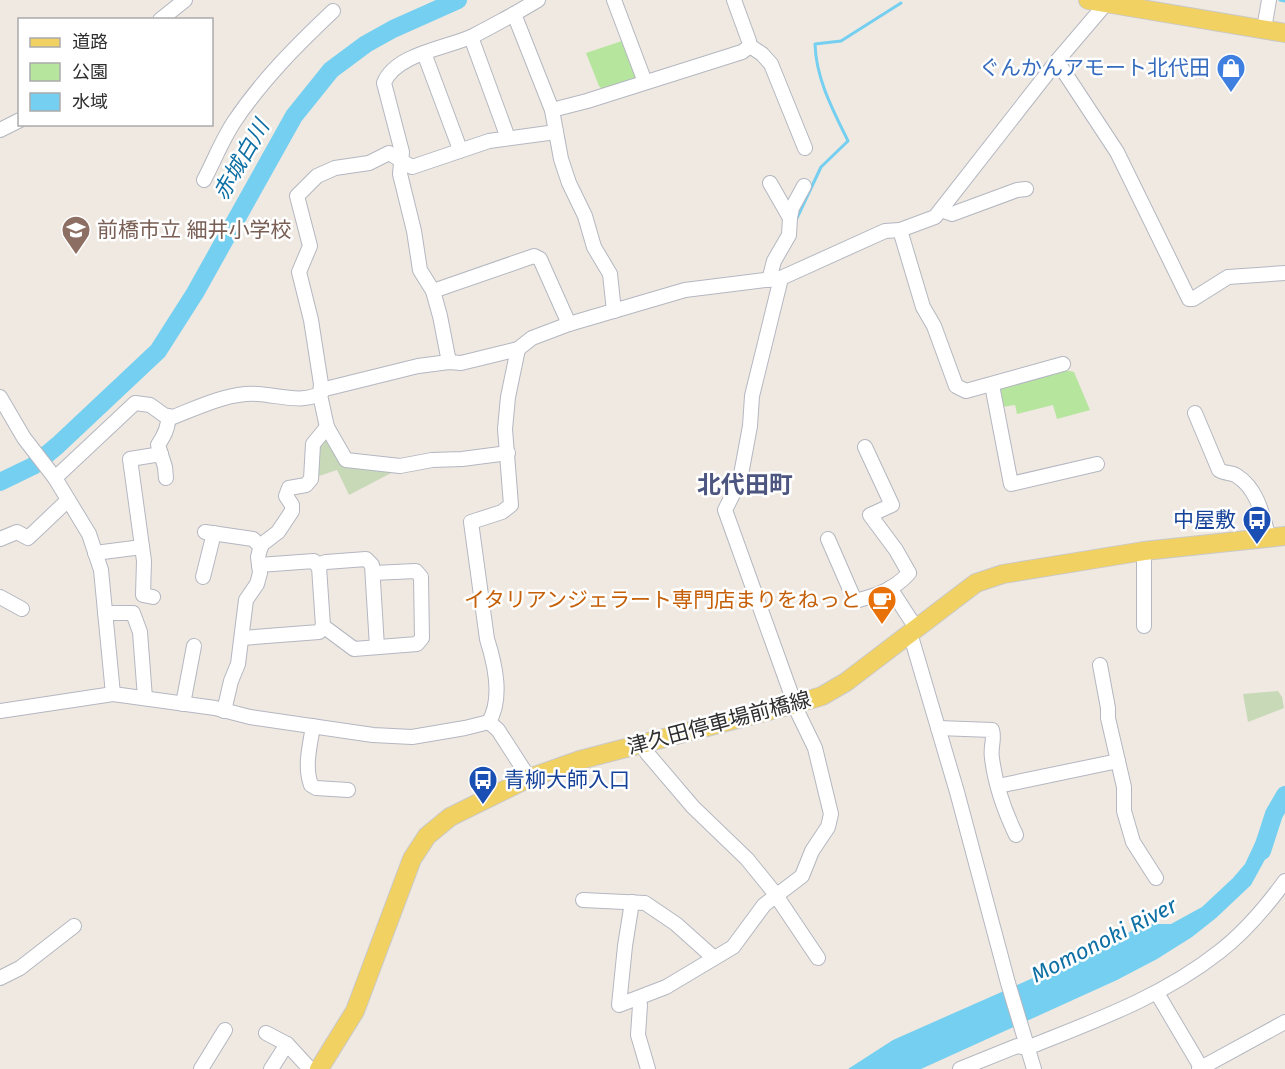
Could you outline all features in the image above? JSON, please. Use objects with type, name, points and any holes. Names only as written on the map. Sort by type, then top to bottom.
[{"type":"main road","points":[[1088,0],[1285,33]]},
{"type":"main road","name":"津久田停車場前橋線","points":[[319,1069],[355,1011],[412,859],[427,836],[450,817],[529,778],[580,760],[822,696],[846,682],[976,583],[1003,573],[1144,550],[1277,537]]},
{"type":"street","points":[[162,18],[185,0]]},
{"type":"street","points":[[449,363],[441,316],[433,291],[420,270],[414,231],[400,174],[402,152],[384,82],[388,72],[424,53],[471,37],[538,0]]},
{"type":"street","points":[[614,0],[645,82]]},
{"type":"street","points":[[734,0],[749,41],[771,64],[806,148]]},
{"type":"street","points":[[1264,29],[1269,0]]},
{"type":"street","points":[[53,476],[135,404],[150,405],[172,417],[233,396],[256,393],[300,398],[320,395],[325,389],[408,368],[461,363],[518,349],[532,338],[569,324],[685,290],[775,279],[885,231],[900,230],[934,217],[1057,61],[1108,2]]},
{"type":"street","points":[[204,180],[233,123],[249,101],[287,54],[333,10]]},
{"type":"street","points":[[514,14],[552,110],[569,183],[585,216],[594,247],[610,274],[614,311]]},
{"type":"street","points":[[471,37],[508,138]]},
{"type":"street","points":[[552,110],[588,101],[742,52],[749,41]]},
{"type":"street","points":[[424,53],[459,151]]},
{"type":"street","points":[[1057,61],[1117,152],[1189,299],[1193,299],[1231,276],[1285,273]]},
{"type":"street","points":[[0,130],[18,121]]},
{"type":"street","points":[[508,453],[432,460],[400,466],[346,460],[327,428],[320,395],[321,384],[299,272],[310,246],[297,196],[317,177],[335,168],[369,163],[389,153],[412,167],[476,145],[556,132]]},
{"type":"street","points":[[770,183],[790,218]]},
{"type":"street","points":[[632,902],[619,1005],[666,987],[733,946],[754,917],[802,876],[812,850],[826,831],[831,817],[818,758],[795,704],[725,510],[740,480],[750,426],[752,396],[775,279],[774,261],[789,235],[792,208],[804,186]]},
{"type":"street","points":[[941,210],[952,214],[1017,190],[1026,189]]},
{"type":"street","points":[[900,230],[923,307],[934,326],[956,386],[966,392],[1063,364]]},
{"type":"street","points":[[433,291],[534,256],[540,259],[569,324]]},
{"type":"street","points":[[0,711],[113,694],[373,735],[412,737],[489,722],[497,693],[471,522],[502,512],[511,505],[505,429],[508,397],[518,349]]},
{"type":"street","points":[[992,385],[1011,484],[1097,464]]},
{"type":"street","points":[[0,397],[24,438],[53,476],[89,534],[101,570],[113,694]]},
{"type":"street","points":[[1195,413],[1219,470],[1222,473],[1236,474],[1246,485],[1277,537]]},
{"type":"street","points":[[166,478],[158,445],[165,434],[168,416]]},
{"type":"street","points":[[224,711],[231,681],[238,664],[246,600],[257,584],[258,556],[261,547],[278,532],[292,511],[292,505],[286,496],[289,488],[306,485],[311,479],[313,444],[327,428]]},
{"type":"street","points":[[828,539],[855,601],[879,595],[902,581],[909,573],[896,550],[870,515],[892,505],[865,447]]},
{"type":"street","points":[[153,597],[143,595],[144,561],[130,459],[161,454]]},
{"type":"street","points":[[0,539],[17,532],[28,538],[68,500]]},
{"type":"street","points":[[203,577],[210,533],[253,539],[261,547]]},
{"type":"street","points":[[95,553],[142,548]]},
{"type":"street","points":[[1144,550],[1144,626]]},
{"type":"street","points":[[317,565],[326,562],[366,560],[372,565],[377,647]]},
{"type":"street","points":[[242,638],[319,632],[323,626],[319,567],[314,561],[259,565]]},
{"type":"street","points":[[323,626],[354,649],[417,644],[422,638],[421,577],[416,571],[373,573]]},
{"type":"street","points":[[890,588],[913,630],[1008,984],[1034,1069]]},
{"type":"street","points":[[0,597],[22,609]]},
{"type":"street","points":[[105,613],[133,612],[140,632],[145,698]]},
{"type":"street","points":[[183,704],[194,646]]},
{"type":"street","points":[[1100,665],[1125,794],[1124,811],[1133,842],[1156,878]]},
{"type":"street","points":[[489,722],[498,730],[529,778]]},
{"type":"street","points":[[313,726],[307,775],[311,785],[316,788],[348,790]]},
{"type":"street","points":[[938,728],[992,730],[994,737],[992,758],[998,786],[1016,836]]},
{"type":"street","points":[[642,743],[647,753],[693,807],[747,859],[776,896],[818,958]]},
{"type":"street","points":[[998,786],[1118,761]]},
{"type":"street","points":[[960,1069],[1017,1046],[1027,1048],[1157,993],[1220,952],[1260,912],[1285,882]]},
{"type":"street","points":[[583,900],[645,903],[676,924],[714,958]]},
{"type":"street","points":[[0,978],[29,961],[74,926]]},
{"type":"street","points":[[1157,993],[1201,1069],[1284,1025]]},
{"type":"street","points":[[637,999],[640,1005],[638,1035],[648,1069]]},
{"type":"street","points":[[201,1069],[225,1030]]},
{"type":"street","points":[[266,1033],[287,1044],[310,1069]]},
{"type":"street","points":[[271,1069],[287,1044]]},
{"type":"green space","points":[[625,40],[637,77],[634,80],[602,89],[586,53]]},
{"type":"green space","points":[[1061,369],[1074,372],[1090,410],[1057,419],[1053,405],[1017,414],[1015,405],[1002,407],[997,386]]},
{"type":"green space","points":[[327,431],[345,464],[395,471],[349,495],[337,470],[316,477],[317,444]]},
{"type":"green space","points":[[1278,691],[1284,708],[1248,722],[1243,694]]},
{"type":"water","points":[[1270,811],[1268,854],[1251,885],[1192,937],[1157,959],[1117,980],[921,1069],[848,1069],[893,1040],[1103,947],[1144,924],[1171,924],[1202,907],[1245,864]]},
{"type":"waterway","name":"赤城白川","points":[[0,482],[33,466],[158,351],[195,293],[294,116],[331,70],[366,44],[393,29],[458,0]]},
{"type":"waterway","points":[[1280,0],[1285,1]]},
{"type":"waterway","points":[[797,218],[821,167],[848,141],[822,82],[815,44],[841,41],[901,3]]},
{"type":"waterway","name":"Momonoki River","points":[[1262,851],[1274,814],[1285,795]]},
{"type":"place","name":"ぐんかんアモート北代田","points":[[1231,94]]},
{"type":"place","name":"前橋市立 細井小学校","points":[[76,256]]},
{"type":"place","name":"中屋敷","points":[[1257,546]]},
{"type":"place","name":"イタリアンジェラート専門店まりをねっと","points":[[882,626]]},
{"type":"place","name":"青柳大師入口","points":[[483,806]]},
{"type":"district","name":"北代田町","points":[[745,485]]}]
